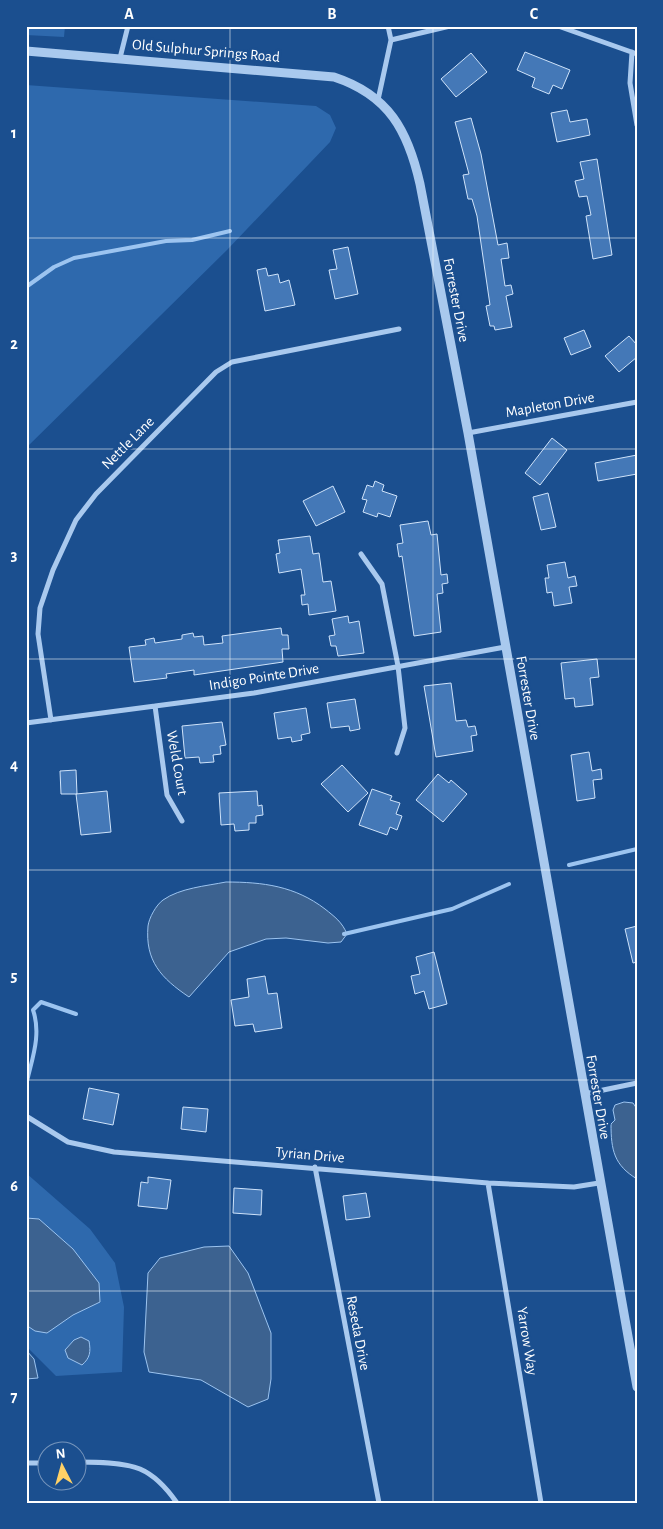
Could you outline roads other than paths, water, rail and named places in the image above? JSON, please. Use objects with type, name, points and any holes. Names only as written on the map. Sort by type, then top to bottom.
[{"type":"street","points":[[120,58],[128,26]]},
{"type":"street","points":[[378,100],[391,40],[388,26]]},
{"type":"street","points":[[391,40],[450,26]]},
{"type":"street","points":[[558,26],[635,53],[630,82],[637,125]]},
{"type":"street","name":"Old Sulphur Springs Road","points":[[26,52],[319,74],[349,82],[378,100]]},
{"type":"street","name":"Forrester Drive","points":[[378,100],[398,122],[414,158],[468,432],[583,1094],[637,1387]]},
{"type":"street","name":"Nettle Lane","points":[[51,720],[38,634],[40,608],[53,570],[76,520],[96,494],[216,372],[232,362],[399,329]]},
{"type":"street","name":"Mapleton Drive","points":[[468,432],[637,402]]},
{"type":"street","points":[[361,554],[382,584],[398,666],[405,728],[397,753]]},
{"type":"street","name":"Indigo Pointe Drive","points":[[26,723],[254,693],[505,647]]},
{"type":"street","name":"Weld Court","points":[[156,706],[167,795],[182,821]]},
{"type":"street","points":[[583,1094],[637,1084]]},
{"type":"street","name":"Tyrian Drive","points":[[26,1116],[68,1142],[114,1152],[315,1167],[488,1183],[574,1187],[599,1183]]},
{"type":"street","name":"Reseda Drive","points":[[315,1167],[379,1503]]},
{"type":"street","name":"Yarrow Way","points":[[488,1183],[541,1503]]},
{"type":"street","points":[[88,1462],[140,1469],[168,1490],[177,1503]]},
{"type":"waterway","points":[[26,287],[54,267],[74,258],[166,241],[192,240],[230,231]]},
{"type":"waterway","points":[[569,865],[637,849]]},
{"type":"waterway","points":[[344,934],[452,909],[509,884]]},
{"type":"waterway","points":[[26,1086],[36,1039],[33,1010],[41,1002],[76,1014]]}]
